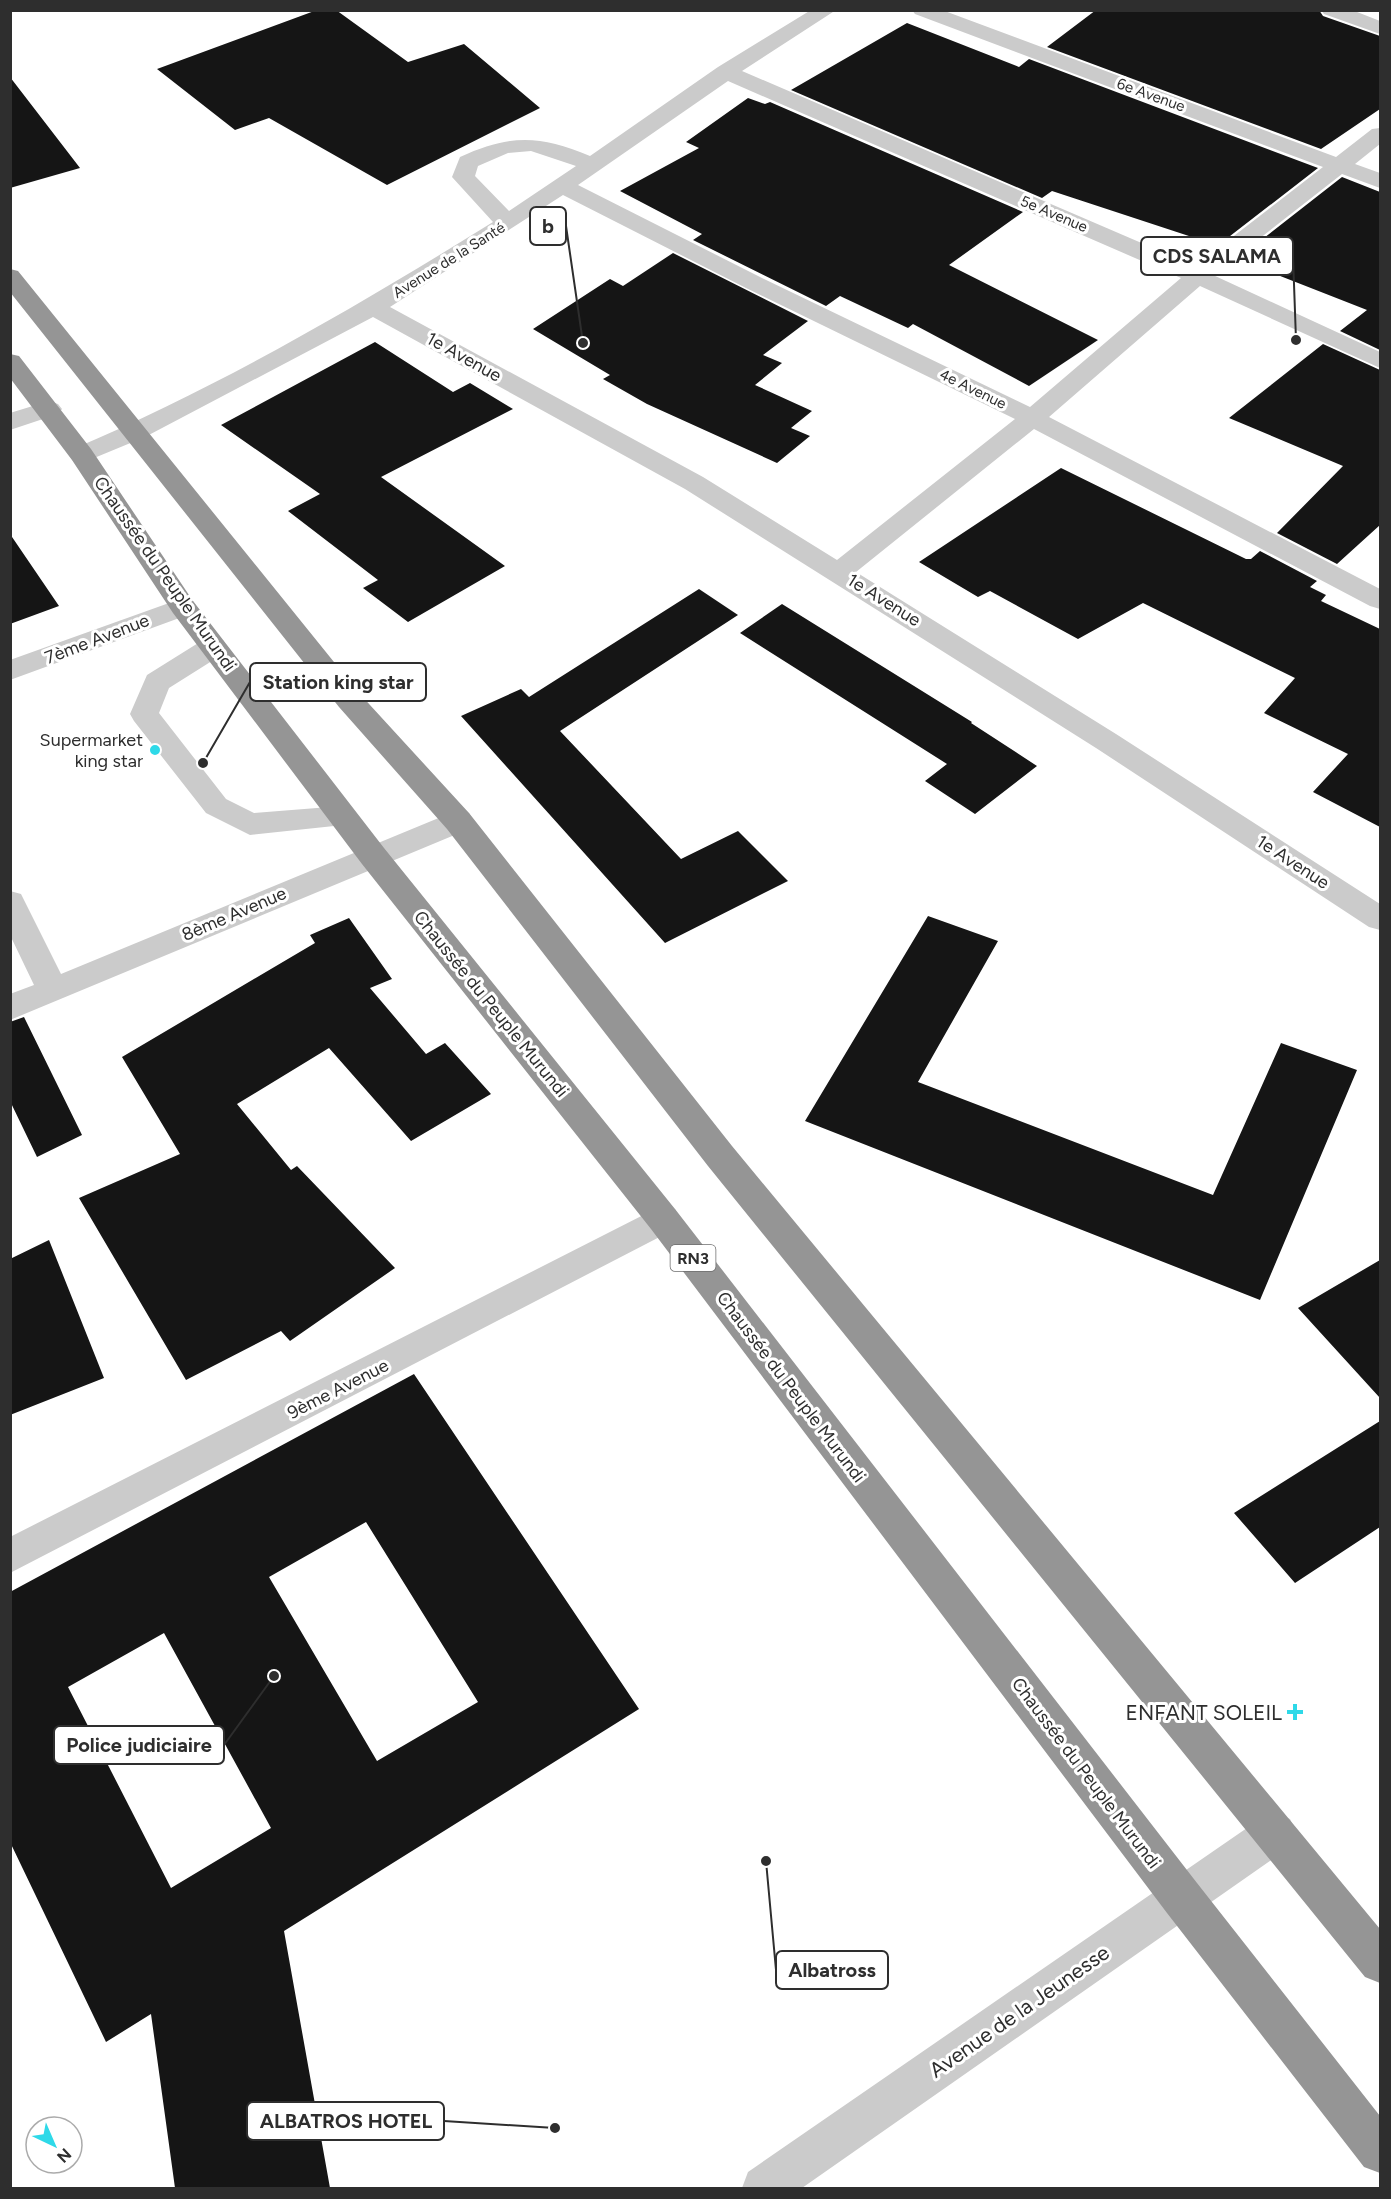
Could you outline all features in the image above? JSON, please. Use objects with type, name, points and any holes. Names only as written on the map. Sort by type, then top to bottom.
[{"type":"highway","points":[[10,276],[349,700],[458,821],[720,1156],[1380,1962]]},
{"type":"highway","name":"Chaussée du Peuple Murundi","points":[[10,361],[82,455],[183,607],[342,817],[663,1219],[1182,1898],[1380,2151]]},
{"type":"street","name":"Avenue de la Santé","points":[[82,455],[136,432],[373,307],[507,223],[726,72],[826,10]]},
{"type":"street","name":"6e Avenue","points":[[922,10],[1380,181]]},
{"type":"street","points":[[1331,10],[1380,28]]},
{"type":"street","name":"5e Avenue","points":[[726,72],[1197,276],[1380,361]]},
{"type":"street","points":[[839,572],[1032,418],[1197,276],[1380,134]]},
{"type":"street","points":[[507,223],[463,177],[468,162],[496,147],[528,143],[542,144],[594,165]]},
{"type":"street","name":"4e Avenue","points":[[563,186],[754,283],[1032,418],[1380,600]]},
{"type":"street","name":"1e Avenue","points":[[373,307],[694,483],[839,572],[1380,919]]},
{"type":"street","points":[[10,422],[49,409]]},
{"type":"street","name":"7ème Avenue","points":[[10,671],[183,607]]},
{"type":"street","points":[[213,647],[157,682],[144,714],[216,806],[250,824],[342,817]]},
{"type":"street","name":"8ème Avenue","points":[[10,1008],[458,821]]},
{"type":"street","points":[[10,902],[53,990]]},
{"type":"street","name":"9ème Avenue","points":[[10,1556],[663,1219]]},
{"type":"street","name":"Avenue de la Jeunesse","points":[[764,2188],[1275,1833]]},
{"type":"building","points":[[317,10],[336,10],[408,62],[464,44],[540,108],[387,185],[269,118],[235,130],[157,69]]},
{"type":"building","points":[[1096,10],[1319,10],[1323,16],[1380,36],[1380,109],[1321,149],[1047,47]]},
{"type":"building","points":[[907,23],[1019,67],[1029,59],[1318,168],[1212,250],[1191,241],[1195,238],[1052,191],[1042,198],[791,90]]},
{"type":"building","points":[[10,77],[80,168],[10,188]]},
{"type":"building","points":[[748,98],[765,104],[770,102],[1023,212],[949,265],[1098,340],[1029,386],[913,324],[908,328],[840,296],[826,306],[693,240],[702,234],[620,191],[699,148],[686,142]]},
{"type":"building","points":[[1342,177],[1380,192],[1380,350],[1340,331],[1367,310],[1237,259]]},
{"type":"building","points":[[673,253],[808,321],[763,355],[782,363],[755,385],[812,411],[791,428],[810,436],[777,463],[647,404],[603,379],[610,375],[533,329],[610,279],[623,286]]},
{"type":"building","points":[[375,342],[453,392],[470,383],[513,409],[381,477],[505,566],[408,622],[363,588],[378,580],[288,511],[320,494],[221,425]]},
{"type":"building","points":[[1323,344],[1380,370],[1380,525],[1337,564],[1277,533],[1343,466],[1229,418]]},
{"type":"building","points":[[1061,468],[1246,559],[1251,559],[1260,551],[1317,581],[1310,587],[1326,595],[1321,601],[1380,629],[1380,827],[1313,792],[1348,754],[1264,713],[1295,678],[1143,603],[1078,639],[990,591],[978,597],[919,562]]},
{"type":"building","points":[[10,534],[59,606],[10,624]]},
{"type":"building","points":[[699,589],[738,615],[560,731],[681,859],[738,831],[788,881],[665,943],[461,716],[521,689],[529,697]]},
{"type":"building","points":[[782,604],[972,722],[1037,766],[975,814],[925,781],[947,764],[740,633]]},
{"type":"building","points":[[928,916],[998,941],[918,1082],[1213,1195],[1281,1043],[1357,1070],[1260,1300],[805,1121]]},
{"type":"building","points":[[349,918],[392,979],[370,988],[426,1054],[445,1043],[491,1094],[411,1141],[329,1048],[237,1104],[291,1170],[297,1166],[395,1268],[290,1341],[281,1331],[186,1380],[79,1198],[180,1154],[122,1057],[315,943],[310,935]]},
{"type":"building","points":[[24,1017],[82,1135],[37,1157],[10,1101],[10,1022]]},
{"type":"building","points":[[49,1240],[104,1378],[10,1415],[10,1259]]},
{"type":"building","points":[[1380,1260],[1380,1398],[1298,1308]]},
{"type":"building","points":[[414,1374],[639,1709],[284,1931],[330,2188],[175,2188],[151,2014],[106,2042],[10,1842],[10,1592]],"holes":[[[366,1522],[478,1702],[377,1761],[269,1577]],[[164,1633],[271,1828],[171,1888],[68,1687]]]},
{"type":"building","points":[[1380,1421],[1380,1527],[1295,1583],[1234,1513]]},
{"type":"place","name":"CDS SALAMA","points":[[1296,340]]},
{"type":"place","name":"b","points":[[583,343]]},
{"type":"place","name":"Supermarket king star","points":[[155,750]]},
{"type":"place","name":"Station king star","points":[[203,763]]},
{"type":"place","name":"Police judiciaire","points":[[274,1676]]},
{"type":"place","name":"ENFANT SOLEIL","points":[[1295,1712]]},
{"type":"place","name":"Albatross","points":[[766,1861]]},
{"type":"place","name":"ALBATROS HOTEL","points":[[555,2128]]}]
